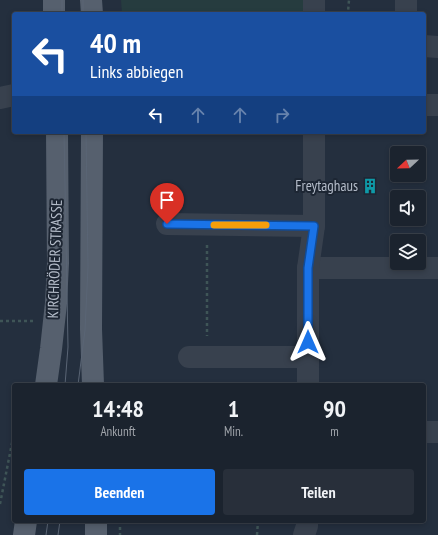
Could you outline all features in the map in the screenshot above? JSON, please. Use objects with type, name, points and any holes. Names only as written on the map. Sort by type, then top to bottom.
[{"type":"main road","points":[[54,0],[54,12]]},
{"type":"main road","points":[[91,0],[92,12]]},
{"type":"main road","name":"KIRCHRÖDER STRASSE","points":[[46,383],[56,303],[58,262],[56,134]]},
{"type":"main road","points":[[92,134],[91,329],[93,383]]},
{"type":"main road","points":[[96,523],[96,535]]},
{"type":"street","points":[[314,0],[314,12]]},
{"type":"street","points":[[406,0],[406,12]]},
{"type":"street","points":[[426,46],[438,47]]},
{"type":"street","points":[[0,98],[12,95]]},
{"type":"street","points":[[426,105],[438,105]]},
{"type":"street","points":[[308,383],[308,268],[314,226],[314,134]]},
{"type":"street","points":[[167,224],[314,226]]},
{"type":"street","points":[[308,268],[438,268]]},
{"type":"street","points":[[198,357],[308,356]]},
{"type":"street","points":[[426,432],[438,432]]},
{"type":"street","points":[[304,535],[307,523]]},
{"type":"path","points":[[348,12],[349,0]]},
{"type":"path","points":[[198,357],[207,225]]},
{"type":"path","points":[[0,321],[36,321]]},
{"type":"path","points":[[0,504],[12,443]]},
{"type":"path","points":[[120,523],[120,535]]},
{"type":"path","points":[[258,523],[258,535]]},
{"type":"green space","points":[[121,0],[309,0],[309,12],[122,12]]},
{"type":"tram line","points":[[62,0],[62,12]]},
{"type":"tram line","points":[[83,0],[83,12]]},
{"type":"tram line","points":[[64,134],[68,347],[65,383]]},
{"type":"tram line","points":[[78,383],[85,330],[88,267],[86,134]]},
{"type":"tram line","points":[[46,535],[48,523]]},
{"type":"tram line","points":[[58,535],[60,523]]},
{"type":"slow traffic","points":[[214,225],[266,225]]},
{"type":"place","name":"Freytaghaus","points":[[370,186]]},
{"type":"route","points":[[167,224],[314,226],[308,268],[308,342]]}]
